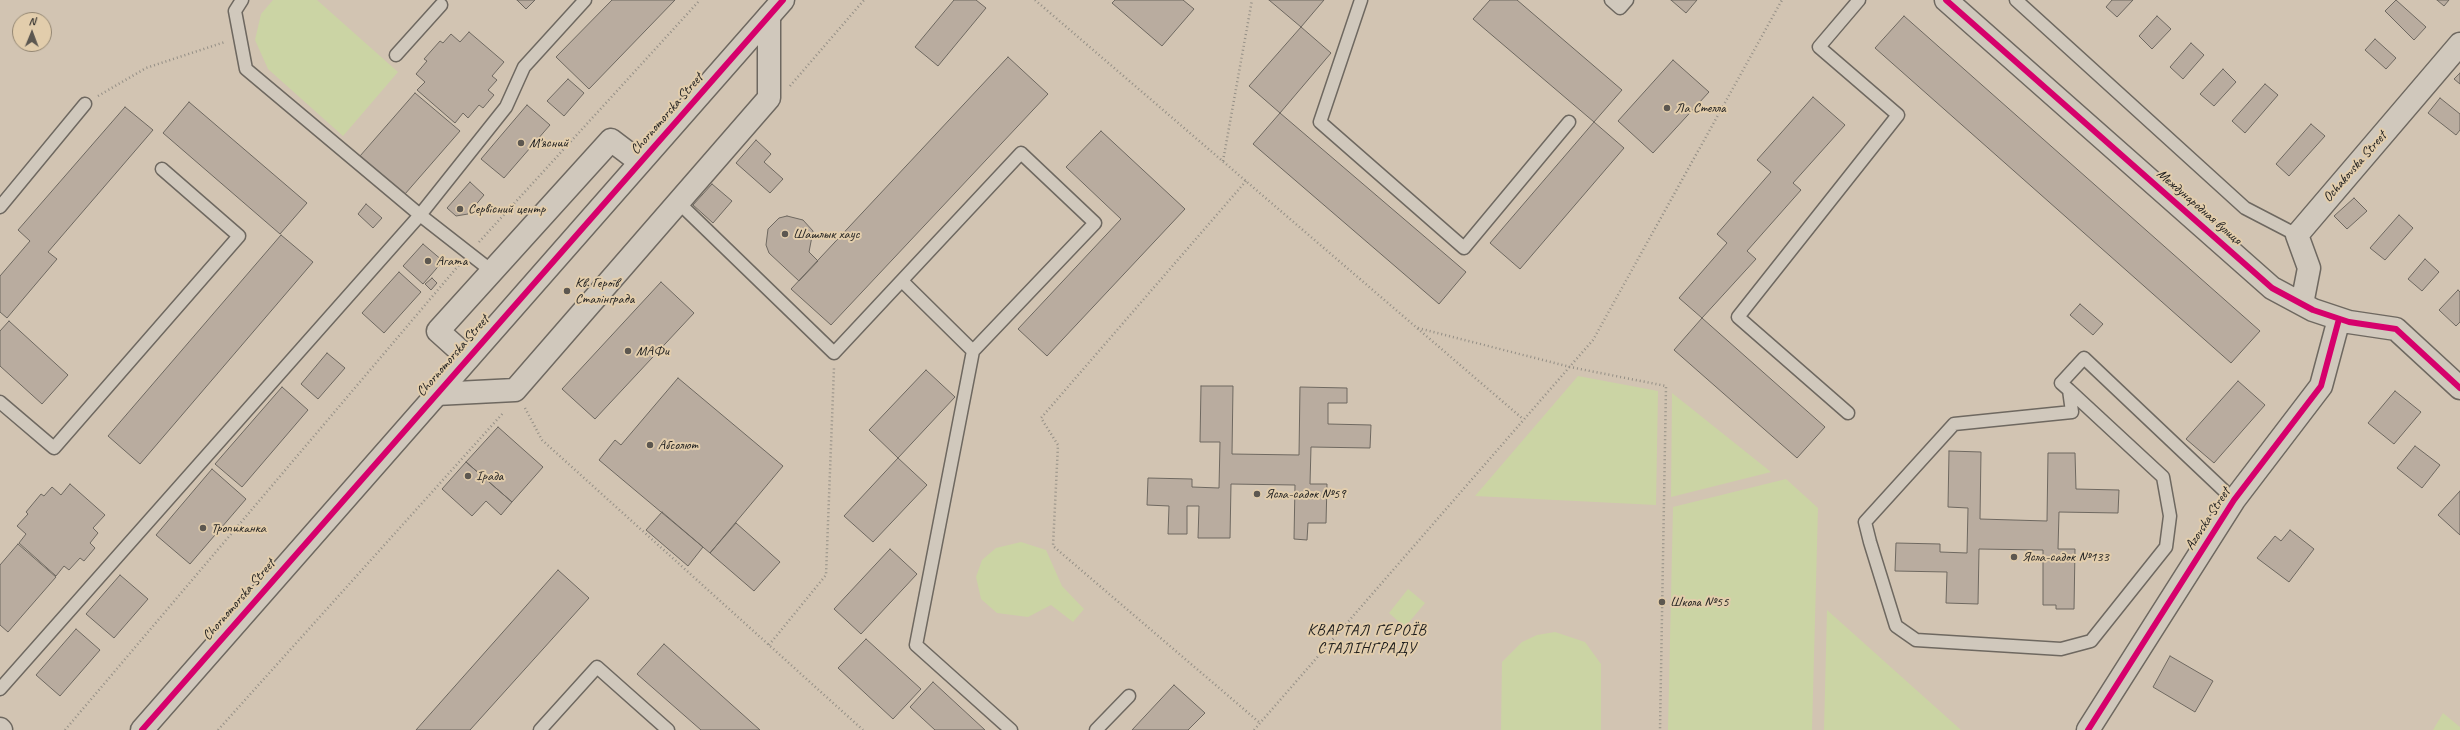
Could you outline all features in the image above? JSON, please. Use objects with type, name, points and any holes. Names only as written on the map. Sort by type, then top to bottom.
[{"type":"street","name":"Chornomorska Street","points":[[142,730],[783,0]]},
{"type":"street","name":"Мєждународная вулиця","points":[[1946,0],[2272,288],[2302,304],[2339,319],[2396,329],[2460,388]]},
{"type":"street","points":[[436,394],[515,390],[769,98],[768,16]]},
{"type":"street","name":"Ochakovska Street","points":[[2297,235],[2460,44]]},
{"type":"street","points":[[468,358],[438,331],[611,140],[640,162]]},
{"type":"street","points":[[2297,235],[2309,268],[2302,304]]},
{"type":"street","name":"Azovska Street","points":[[2088,730],[2234,500],[2321,386],[2339,319]]},
{"type":"lane","points":[[242,0],[235,11],[246,69],[420,215],[493,272]]},
{"type":"lane","points":[[0,689],[420,215],[506,106],[524,67],[585,0]]},
{"type":"lane","points":[[1361,0],[1320,122],[1464,248],[1570,122]]},
{"type":"lane","points":[[1611,0],[1620,8],[1627,0]]},
{"type":"lane","points":[[1848,413],[1738,317],[1898,115],[1819,47],[1859,0]]},
{"type":"lane","points":[[2016,0],[2245,208],[2297,235]]},
{"type":"lane","points":[[396,55],[440,2]]},
{"type":"lane","points":[[0,207],[86,104]]},
{"type":"lane","points":[[678,202],[834,353],[1021,153],[1095,223],[973,351],[916,645],[1011,730]]},
{"type":"lane","points":[[0,402],[54,448],[239,236],[162,169]]},
{"type":"lane","points":[[902,281],[973,351]]},
{"type":"lane","points":[[2069,390],[2072,412],[1954,424],[1866,522],[1870,542],[1896,626],[1916,640],[2061,649],[2091,641],[2166,547],[2170,516],[2163,477],[2062,383],[2084,358],[2234,500]]},
{"type":"lane","points":[[540,730],[597,667],[668,730]]},
{"type":"lane","points":[[1096,730],[1129,696]]},
{"type":"path","points":[[65,730],[469,254],[700,0]]},
{"type":"path","points":[[1035,0],[1524,420]]},
{"type":"path","points":[[1223,162],[1252,0]]},
{"type":"path","points":[[1254,730],[1593,340],[1782,0]]},
{"type":"path","points":[[86,104],[146,68],[240,37]]},
{"type":"path","points":[[1246,181],[1041,418],[1058,445],[1053,546],[1260,723]]},
{"type":"path","points":[[1416,327],[1570,367],[1666,386],[1660,730]]},
{"type":"path","points":[[769,645],[826,575],[834,353]]},
{"type":"path","points":[[515,390],[542,440],[863,730]]},
{"type":"green space","points":[[273,0],[317,0],[398,72],[343,136],[268,69],[255,40],[261,14]]},
{"type":"green space","points":[[1578,376],[1658,391],[1656,505],[1475,496]]},
{"type":"green space","points":[[1672,393],[1771,472],[1671,497]]},
{"type":"green space","points":[[1786,479],[1818,508],[1812,730],[1668,730],[1673,507]]},
{"type":"green space","points":[[1021,542],[1046,550],[1062,586],[1084,609],[1073,622],[1051,605],[1028,617],[997,613],[981,599],[976,577],[982,560],[996,548]]},
{"type":"green space","points":[[1408,589],[1425,603],[1405,627],[1389,613]]},
{"type":"green space","points":[[1827,610],[1961,730],[1824,730]]},
{"type":"green space","points":[[1555,632],[1585,642],[1601,664],[1601,730],[1501,730],[1502,662],[1522,642],[1537,635]]},
{"type":"green space","points":[[2443,713],[2460,727],[2460,730],[2433,730]]},
{"type":"building","points":[[517,0],[535,0],[526,9]]},
{"type":"building","points":[[612,0],[675,0],[589,89],[556,57]]},
{"type":"building","points":[[954,0],[976,0],[986,8],[938,66],[915,47]]},
{"type":"building","points":[[1115,0],[1183,0],[1194,9],[1162,46],[1112,3]]},
{"type":"building","points":[[1269,0],[1324,0],[1301,27]]},
{"type":"building","points":[[1490,0],[1517,0],[1622,90],[1594,122],[1473,19]]},
{"type":"building","points":[[1671,0],[1697,0],[1686,13]]},
{"type":"building","points":[[2112,0],[2133,0],[2117,17],[2106,7]]},
{"type":"building","points":[[2396,0],[2426,27],[2414,40],[2385,11]]},
{"type":"building","points":[[2437,0],[2449,0],[2444,6]]},
{"type":"building","points":[[1904,16],[2260,331],[2231,363],[1875,48]]},
{"type":"building","points":[[2157,16],[2171,29],[2152,49],[2139,36]]},
{"type":"building","points":[[1301,27],[1331,53],[1280,113],[1249,86]]},
{"type":"building","points":[[469,32],[504,62],[492,76],[497,80],[488,90],[494,95],[483,108],[479,105],[468,118],[463,113],[455,123],[417,90],[425,82],[416,74],[427,61],[424,59],[440,41],[443,43],[451,34],[460,42]]},
{"type":"building","points":[[2375,39],[2396,58],[2386,69],[2365,50]]},
{"type":"building","points":[[2191,43],[2204,55],[2183,79],[2170,67]]},
{"type":"building","points":[[1008,57],[1048,94],[831,325],[791,289]]},
{"type":"building","points":[[1673,60],[1709,92],[1653,153],[1618,121]]},
{"type":"building","points":[[2223,69],[2236,82],[2214,106],[2200,94]]},
{"type":"building","points":[[2460,73],[2460,84],[2454,79]]},
{"type":"building","points":[[568,79],[584,93],[564,116],[547,101]]},
{"type":"building","points":[[2265,84],[2278,95],[2245,133],[2232,121]]},
{"type":"building","points":[[415,93],[460,131],[405,194],[360,156]]},
{"type":"building","points":[[1813,97],[1845,125],[1793,183],[1801,190],[1747,251],[1756,259],[1702,318],[1679,298],[1727,243],[1717,234],[1771,172],[1757,160]]},
{"type":"building","points":[[2440,98],[2460,114],[2460,130],[2456,135],[2428,113]]},
{"type":"building","points":[[189,102],[307,203],[280,234],[163,133]]},
{"type":"building","points":[[527,105],[550,125],[504,178],[481,159]]},
{"type":"building","points":[[125,107],[153,130],[48,252],[57,259],[7,318],[0,312],[0,276],[30,241],[18,230]]},
{"type":"building","points":[[1280,113],[1466,272],[1439,304],[1253,144]]},
{"type":"building","points":[[1594,122],[1624,148],[1520,269],[1490,243]]},
{"type":"building","points":[[2311,124],[2325,136],[2289,176],[2276,164]]},
{"type":"building","points":[[1101,131],[1185,209],[1047,356],[1018,329],[1121,219],[1066,167]]},
{"type":"building","points":[[756,140],[771,154],[764,162],[783,179],[770,193],[736,163]]},
{"type":"building","points":[[470,182],[484,195],[468,214],[456,216],[447,208]]},
{"type":"building","points":[[712,184],[732,201],[713,223],[693,205]]},
{"type":"building","points":[[2354,198],[2367,211],[2347,229],[2334,216]]},
{"type":"building","points":[[366,204],[382,218],[373,228],[358,214]]},
{"type":"building","points":[[2399,215],[2413,228],[2385,260],[2370,248]]},
{"type":"building","points":[[787,216],[803,220],[813,231],[809,252],[818,261],[799,281],[769,253],[766,245],[768,229],[779,218]]},
{"type":"building","points":[[281,235],[313,262],[140,464],[108,436]]},
{"type":"building","points":[[423,244],[443,261],[423,284],[403,266]]},
{"type":"building","points":[[2425,259],[2439,272],[2422,291],[2408,279]]},
{"type":"building","points":[[399,272],[421,292],[384,333],[362,313]]},
{"type":"building","points":[[432,278],[437,283],[431,290],[425,284]]},
{"type":"building","name":"МАФи","points":[[661,282],[694,313],[595,419],[562,389]]},
{"type":"building","points":[[2458,290],[2460,292],[2460,322],[2456,326],[2439,310]]},
{"type":"building","points":[[2080,304],[2103,324],[2093,335],[2070,315]]},
{"type":"building","points":[[1702,318],[1825,427],[1797,458],[1674,350]]},
{"type":"building","points":[[9,321],[68,375],[42,404],[0,366],[0,331]]},
{"type":"building","points":[[327,353],[345,368],[318,399],[301,384]]},
{"type":"building","points":[[926,370],[955,397],[898,458],[869,430]]},
{"type":"building","points":[[678,378],[783,466],[710,553],[599,460],[615,440],[621,445]]},
{"type":"building","points":[[2238,381],[2265,405],[2214,463],[2186,439]]},
{"type":"building","points":[[1201,386],[1233,386],[1232,454],[1299,455],[1300,387],[1347,388],[1347,403],[1328,403],[1328,424],[1371,425],[1370,448],[1311,447],[1310,484],[1327,484],[1326,523],[1308,523],[1307,540],[1294,539],[1295,485],[1231,484],[1230,538],[1198,538],[1199,506],[1187,506],[1187,534],[1168,534],[1169,506],[1147,505],[1148,478],[1192,479],[1192,487],[1219,488],[1220,442],[1200,442]]},
{"type":"building","points":[[282,387],[308,410],[242,487],[215,464]]},
{"type":"building","points":[[2395,391],[2421,412],[2394,444],[2368,423]]},
{"type":"building","points":[[498,427],[543,467],[512,502],[466,462]]},
{"type":"building","points":[[2415,446],[2440,465],[2422,488],[2397,468]]},
{"type":"building","points":[[1949,451],[1981,452],[1980,519],[2047,521],[2048,453],[2075,453],[2076,489],[2119,490],[2118,513],[2059,512],[2058,549],[2075,549],[2074,609],[2056,609],[2056,605],[2043,605],[2043,550],[1979,549],[1978,604],[1946,603],[1947,572],[1895,571],[1896,543],[1940,544],[1940,552],[1967,553],[1968,508],[1948,507]]},
{"type":"building","points":[[898,458],[927,485],[873,542],[844,516]]},
{"type":"building","name":"Ірада","points":[[466,462],[512,502],[501,515],[486,501],[472,516],[442,489]]},
{"type":"building","points":[[212,469],[246,499],[190,564],[156,535]]},
{"type":"building","points":[[70,484],[105,515],[93,528],[98,533],[90,543],[95,548],[84,561],[80,558],[69,570],[64,566],[56,576],[19,543],[26,534],[17,526],[28,514],[26,512],[41,494],[44,496],[52,487],[61,495]]},
{"type":"building","points":[[2460,491],[2460,535],[2438,515]]},
{"type":"building","points":[[662,512],[703,547],[688,566],[646,530]]},
{"type":"building","points":[[736,523],[780,562],[754,591],[710,553]]},
{"type":"building","points":[[2290,530],[2314,549],[2289,582],[2257,558],[2275,536],[2281,541]]},
{"type":"building","points":[[18,544],[56,577],[8,632],[0,625],[0,565]]},
{"type":"building","points":[[890,549],[917,574],[861,634],[834,609]]},
{"type":"building","points":[[558,570],[589,598],[470,730],[416,730]]},
{"type":"building","points":[[120,575],[148,599],[114,638],[86,614]]},
{"type":"building","points":[[76,629],[100,650],[60,696],[36,675]]},
{"type":"building","points":[[866,639],[921,689],[893,719],[838,668]]},
{"type":"building","points":[[664,644],[760,730],[701,730],[637,674]]},
{"type":"building","points":[[2170,656],[2213,681],[2195,712],[2153,687]]},
{"type":"building","points":[[933,682],[985,730],[935,730],[910,707]]},
{"type":"building","points":[[1174,685],[1205,713],[1188,730],[1132,730]]},
{"type":"cycle path","points":[[142,730],[783,0]]},
{"type":"cycle path","points":[[1946,0],[2272,288],[2313,310],[2349,322],[2396,329],[2460,388]]},
{"type":"cycle path","points":[[2088,730],[2234,500],[2321,386],[2339,319]]},
{"type":"place","name":"Ла Стелла","points":[[1667,108]]},
{"type":"place","name":"М'ясний","points":[[521,143]]},
{"type":"place","name":"Сервісний центр","points":[[460,209]]},
{"type":"place","name":"Шашлык хаус","points":[[785,234]]},
{"type":"place","name":"Агата","points":[[428,261]]},
{"type":"place","name":"Кв. Героїв Сталінграда","points":[[567,291]]},
{"type":"place","name":"МАФи","points":[[628,351]]},
{"type":"place","name":"Абсолют","points":[[650,445]]},
{"type":"place","name":"Ірада","points":[[468,476]]},
{"type":"place","name":"Ясла-садок №59","points":[[1257,494]]},
{"type":"place","name":"Тропиканка","points":[[203,528]]},
{"type":"place","name":"Ясла-садок №133","points":[[2014,557]]},
{"type":"place","name":"Школа №55","points":[[1662,602]]},
{"type":"district","name":"КВАРТАЛ ГЕРОЇВ СТАЛІНГРАДУ","points":[[1367,640]]}]
